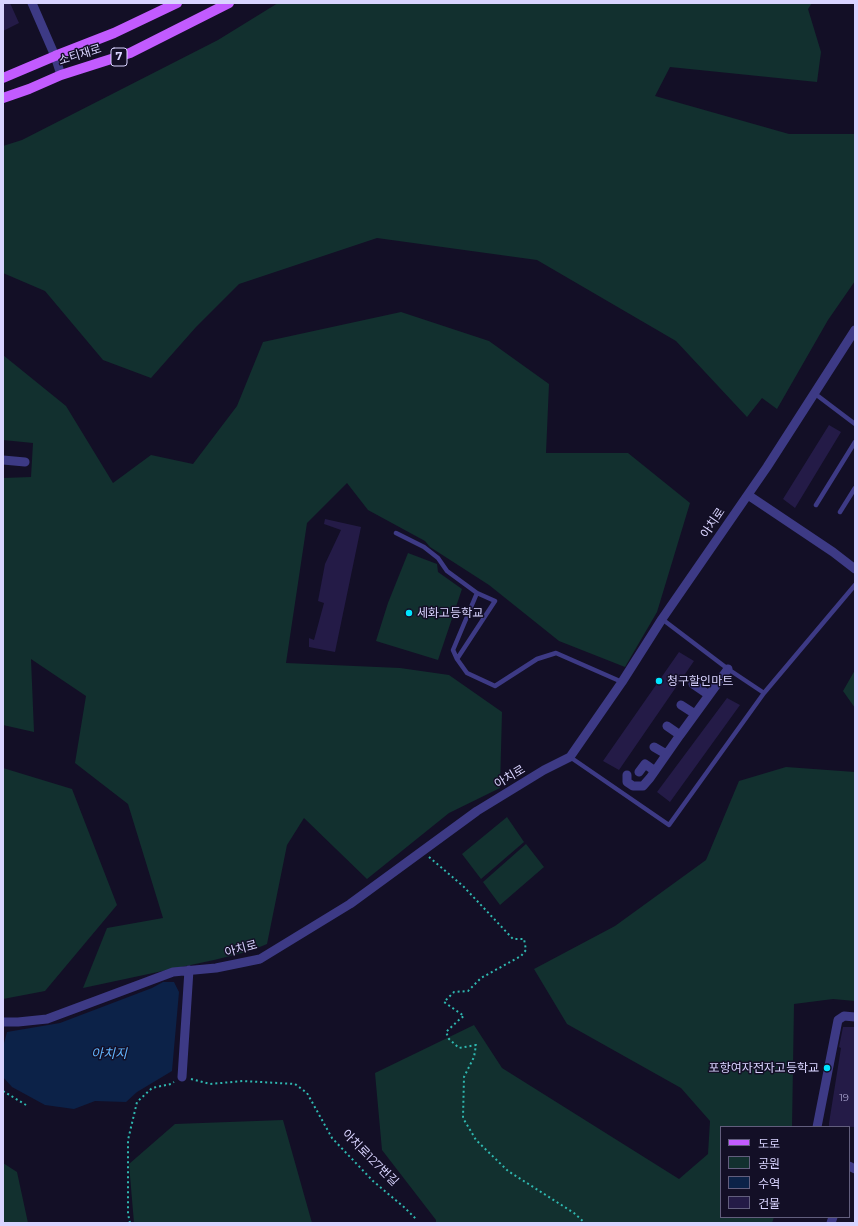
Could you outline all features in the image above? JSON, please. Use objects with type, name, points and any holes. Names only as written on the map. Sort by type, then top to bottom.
[{"type":"main road","name":"소티재로","points":[[3,78],[114,33],[177,3]]},
{"type":"main road","name":"소티재로","points":[[3,98],[34,87],[61,75],[130,53],[229,3]]},
{"type":"street","points":[[32,3],[55,56],[61,75]]},
{"type":"street","name":"아치로","points":[[3,1022],[47,1020],[173,972],[216,968],[260,959],[350,904],[476,811],[544,770],[570,757],[622,682],[662,619],[748,495],[855,330]]},
{"type":"street","points":[[3,460],[25,462]]},
{"type":"street","points":[[748,495],[833,552],[855,569]]},
{"type":"street","points":[[627,775],[627,782],[633,786],[643,786],[728,669]]},
{"type":"street","points":[[693,684],[709,695]]},
{"type":"street","points":[[681,705],[695,714]]},
{"type":"street","points":[[667,726],[680,735]]},
{"type":"street","points":[[654,747],[666,754]]},
{"type":"street","points":[[639,772],[645,764],[655,771]]},
{"type":"street","points":[[182,1077],[189,970]]},
{"type":"street","points":[[817,1126],[838,1020],[844,1016],[855,1017]]},
{"type":"lane","points":[[814,394],[855,424]]},
{"type":"lane","points":[[816,505],[855,442]]},
{"type":"lane","points":[[840,512],[855,488]]},
{"type":"lane","points":[[396,533],[424,547],[438,558],[448,571],[477,593],[495,601],[457,659]]},
{"type":"lane","points":[[570,757],[669,826],[764,693],[855,585]]},
{"type":"lane","points":[[477,593],[454,650],[457,659],[467,673],[495,686],[537,659],[556,653],[622,682]]},
{"type":"lane","points":[[662,619],[728,669],[764,693]]},
{"type":"path","points":[[422,851],[463,886],[513,939],[524,939],[526,950],[521,956],[512,962],[482,978],[468,991],[454,992],[444,1002],[464,1016],[446,1032],[449,1039],[459,1048],[476,1045],[474,1057],[464,1077],[463,1118],[476,1140],[508,1171],[574,1213],[585,1223]]},
{"type":"path","points":[[130,1223],[128,1214],[128,1140],[137,1102],[152,1088],[171,1084],[182,1077]]},
{"type":"path","name":"아치로127번길","points":[[182,1077],[210,1084],[243,1081],[295,1084],[307,1093],[332,1138],[373,1181],[417,1220]]},
{"type":"path","points":[[3,1091],[26,1105]]},
{"type":"green space","points":[[278,3],[812,3],[808,9],[821,52],[817,82],[670,67],[655,96],[789,134],[855,134],[855,281],[828,320],[777,409],[762,398],[747,417],[676,341],[537,260],[377,238],[239,284],[196,327],[151,378],[103,360],[45,291],[3,273],[3,146],[22,140],[218,40]]},
{"type":"green space","points":[[401,312],[489,341],[549,384],[546,453],[628,453],[690,503],[657,612],[625,667],[559,641],[489,585],[430,547],[425,541],[368,510],[347,483],[307,523],[286,663],[400,668],[449,675],[502,712],[500,788],[449,813],[367,879],[304,818],[287,845],[267,944],[250,951],[214,960],[83,988],[107,928],[163,918],[128,804],[75,763],[86,696],[31,659],[34,732],[3,725],[3,478],[31,477],[33,443],[3,440],[3,355],[66,406],[113,483],[151,455],[193,464],[237,406],[263,342]]},
{"type":"green space","points":[[408,553],[437,564],[438,572],[462,589],[438,660],[376,641],[388,603]]},
{"type":"green space","points":[[855,670],[855,708],[843,691]]},
{"type":"green space","points":[[786,767],[855,772],[855,1001],[833,999],[794,1004],[792,1126],[720,1126],[720,1218],[774,1218],[772,1223],[436,1223],[436,1220],[382,1150],[375,1073],[474,1025],[502,1068],[679,1179],[708,1154],[710,1121],[681,1088],[567,1024],[534,969],[615,926],[706,860],[739,781]]},
{"type":"green space","points":[[3,768],[72,789],[117,905],[45,991],[3,999]]},
{"type":"green space","points":[[507,817],[524,842],[481,879],[462,854]]},
{"type":"green space","points":[[526,844],[544,867],[500,905],[483,882]]},
{"type":"green space","points":[[283,1120],[312,1223],[134,1223],[129,1164],[175,1124]]},
{"type":"green space","points":[[3,1163],[17,1172],[28,1223],[3,1223]]},
{"type":"water","name":"아치지","points":[[163,982],[174,982],[179,992],[172,1071],[137,1092],[126,1102],[95,1101],[74,1109],[45,1105],[12,1087],[3,1077],[3,1047],[7,1032],[60,1023],[152,988]]},
{"type":"building","points":[[3,3],[10,3],[19,23],[3,31]]},
{"type":"building","points":[[829,425],[841,432],[795,508],[783,499]]},
{"type":"building","points":[[325,519],[361,527],[335,652],[309,647],[309,638],[314,640],[324,603],[318,601],[325,564],[341,530],[324,524]]},
{"type":"building","points":[[679,652],[694,661],[619,770],[603,761]]},
{"type":"building","points":[[727,698],[740,705],[670,802],[657,792]]},
{"type":"building","points":[[843,1027],[855,1027],[855,1127],[829,1126],[841,1048],[839,1047]]},
{"type":"place","name":"세화고등학교","points":[[409,613]]},
{"type":"place","name":"청구할인마트","points":[[659,681]]},
{"type":"place","name":"포항여자전자고등학교","points":[[827,1068]]}]
